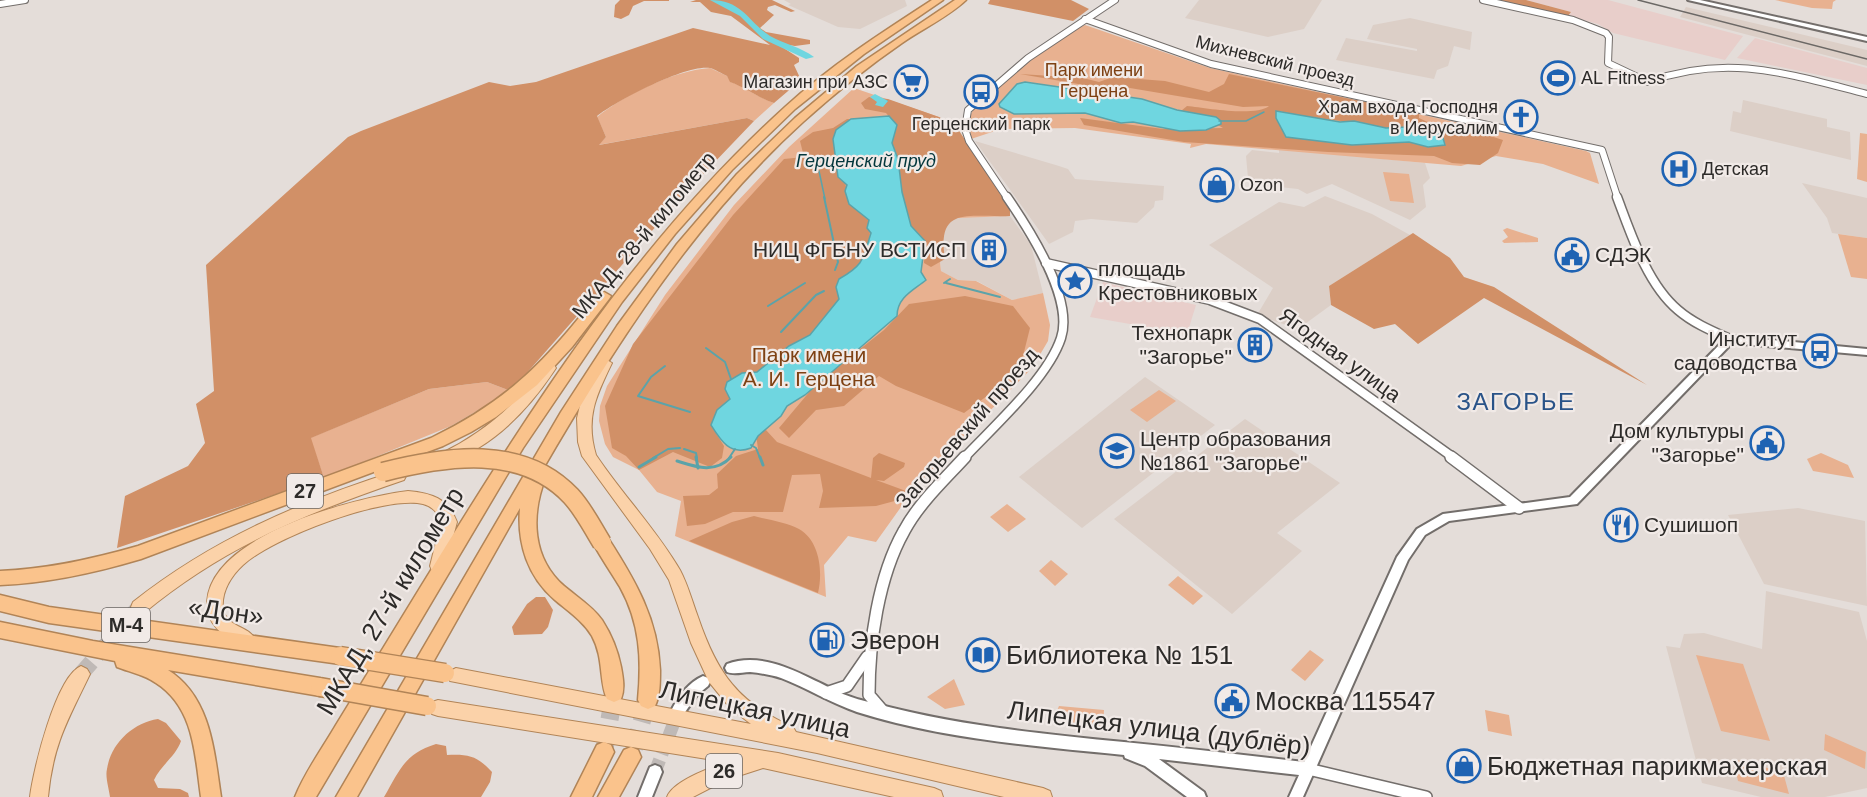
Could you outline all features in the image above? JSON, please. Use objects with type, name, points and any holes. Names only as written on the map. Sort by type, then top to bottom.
[{"type":"highway","name":"МКАД, 28-й километр","points":[[523,434],[620,291],[713,181],[807,94],[844,65],[938,0]]},
{"type":"highway","name":"МКАД, 28-й километр","points":[[346,797],[569,409],[626,322],[715,206],[759,160],[861,70],[961,0]]},
{"type":"highway","name":"27","points":[[34,577],[104,563],[141,552],[437,442],[472,425],[511,401],[553,361],[632,261],[713,181]]},
{"type":"highway","points":[[569,409],[532,489],[528,516],[529,544],[533,557],[546,579],[596,627],[608,655],[614,693]]},
{"type":"highway","name":"МКАД, 27-й километр","points":[[304,797],[523,434]]},
{"type":"highway","name":"27","points":[[0,578],[72,575],[158,555],[383,472],[419,462],[477,458],[520,465],[541,473],[570,495],[633,591],[643,613],[651,657],[648,700]]},
{"type":"highway","name":"«Дон»","points":[[0,603],[49,615],[252,641],[451,674]]},
{"type":"highway","name":"М-4","points":[[0,630],[93,649],[433,707]]},
{"type":"highway","points":[[93,649],[164,677],[190,705],[200,730],[211,797]]},
{"type":"highway","points":[[581,797],[604,752]]},
{"type":"highway","points":[[608,797],[631,757]]},
{"type":"main road","points":[[626,322],[584,411],[585,444],[595,465],[674,575],[705,661],[716,681],[735,703],[755,718],[817,745]]},
{"type":"main road","points":[[139,607],[193,565],[237,539],[279,520],[423,467],[480,438],[521,406],[553,361]]},
{"type":"main road","points":[[252,641],[230,632],[217,616],[216,594],[229,569],[251,549],[269,540],[373,502],[408,496],[423,497],[441,507],[446,514],[448,533],[441,558],[425,595]]},
{"type":"main road","points":[[39,797],[43,762],[53,729],[81,674]]},
{"type":"main road","name":"Липецкая улица","points":[[451,674],[817,745],[1043,797]]},
{"type":"main road","points":[[433,707],[778,762],[934,797]]},
{"type":"main road","name":"26","points":[[676,797],[710,777],[737,766],[778,762]]},
{"type":"street","points":[[0,4],[25,0]]},
{"type":"street","name":"Загорьевский проезд","points":[[869,652],[891,558],[904,530],[922,504],[1047,366],[1059,347],[1064,318],[1046,263],[1033,233],[970,144],[966,135],[965,121],[970,108],[986,92],[1033,54],[1114,0]]},
{"type":"street","points":[[1483,0],[1573,20],[1606,33],[1609,37],[1608,63],[1648,81],[1680,69],[1740,66],[1867,94]]},
{"type":"street","points":[[1691,0],[1867,39]]},
{"type":"street","name":"Михневский проезд","points":[[1085,19],[1211,64],[1602,150],[1635,240],[1662,294],[1685,315],[1730,339]]},
{"type":"street","name":"Ягодная улица","points":[[1046,263],[1210,300],[1260,319],[1509,498],[1519,508]]},
{"type":"street","points":[[1052,279],[1067,266]]},
{"type":"street","points":[[1296,797],[1403,557],[1421,532],[1447,517],[1573,501],[1730,339],[1867,352]]},
{"type":"street","points":[[824,693],[834,693],[849,685],[857,677],[869,652]]},
{"type":"street","points":[[869,652],[868,695],[885,713]]},
{"type":"street","name":"Липецкая улица (дублёр)","points":[[732,668],[759,665],[771,667],[824,693],[885,713],[975,730],[1308,769],[1426,797]]},
{"type":"street","points":[[678,711],[692,691],[703,682]]},
{"type":"street","points":[[1097,746],[1126,752],[1150,761],[1200,797]]},
{"type":"street","points":[[645,797],[655,772]]},
{"type":"shaded area","points":[[620,0],[669,1],[644,1],[633,6],[629,15],[621,19],[614,17],[615,5]]},
{"type":"shaded area","points":[[696,0],[772,0],[795,11],[791,12],[775,5],[768,7],[767,10],[774,15],[760,28],[766,32],[810,40],[810,44],[795,46],[776,43],[799,58],[799,62],[794,65],[801,80],[774,103],[730,82],[727,76],[714,69],[699,68],[652,85],[597,116],[606,137],[599,145],[747,118],[754,121],[688,190],[511,391],[487,382],[429,389],[311,438],[324,478],[117,548],[125,496],[188,466],[205,443],[196,404],[214,391],[206,265],[348,137],[361,131],[489,82],[510,86],[536,82],[693,28],[770,45],[731,16],[711,12],[700,2],[690,2]]},
{"type":"shaded area","points":[[784,0],[905,0],[907,6],[860,29],[838,27],[788,5],[791,4]]},
{"type":"shaded area","points":[[990,0],[1071,0],[1089,9],[1073,21],[988,4]]},
{"type":"shaded area","points":[[1199,0],[1322,0],[1304,29],[1268,37],[1185,18]]},
{"type":"shaded area","points":[[1494,0],[1526,0],[1571,12],[1568,16]]},
{"type":"shaded area","points":[[1526,0],[1608,0],[1743,36],[1725,60],[1613,33],[1598,24],[1568,16],[1571,12]]},
{"type":"shaded area","points":[[1686,7],[1867,50],[1867,66],[1680,17]]},
{"type":"shaded area","points":[[1410,18],[1472,32],[1470,50],[1454,46],[1448,66],[1437,70],[1434,79],[1336,60],[1346,38],[1417,51],[1417,49],[1367,39],[1373,25]]},
{"type":"shaded area","points":[[1755,38],[1867,68],[1867,85],[1737,58]]},
{"type":"shaded area","points":[[1020,74],[1083,78],[1099,82],[1113,77],[1165,81],[1209,92],[1224,84],[1229,74],[1419,113],[1419,118],[1440,128],[1468,129],[1503,140],[1498,153],[1480,165],[1452,163],[1434,156],[1328,152],[1184,142],[1084,125],[1080,118],[1163,129],[1223,128],[1208,119],[1181,111],[1187,106],[1253,111],[1269,106],[1243,107],[1118,86],[1113,90]],"holes":[[[1279,111],[1393,129],[1430,130],[1443,138],[1428,147],[1409,142],[1352,145],[1276,118]]]},
{"type":"shaded area","points":[[869,97],[888,99],[939,117],[956,126],[1010,209],[1010,216],[970,216],[951,222],[946,229],[944,241],[945,259],[931,267],[924,263],[925,241],[911,226],[902,192],[898,159],[892,143],[896,125],[886,113],[865,109],[861,103]]},
{"type":"shaded area","points":[[1743,100],[1827,119],[1827,127],[1850,132],[1851,160],[1730,131],[1733,111],[1741,113]]},
{"type":"shaded area","points":[[851,119],[836,130],[849,204],[869,220],[870,240],[865,256],[855,269],[839,280],[836,287],[839,299],[810,335],[789,346],[757,372],[739,374],[728,403],[717,410],[711,425],[724,446],[722,458],[710,467],[673,452],[639,470],[626,456],[612,448],[605,406],[633,344],[733,215],[784,159],[804,157],[800,141],[813,132],[833,128]]},
{"type":"shaded area","points":[[975,141],[1068,169],[1075,179],[1164,186],[1163,200],[1155,201],[1154,207],[1137,223],[1091,219],[1075,221],[1073,232],[1049,244]]},
{"type":"shaded area","points":[[1279,149],[1425,163],[1430,178],[1423,185],[1426,207],[1410,220],[1332,184],[1307,194],[1298,189],[1260,185],[1248,178],[1246,156],[1252,150],[1279,153]]},
{"type":"shaded area","points":[[1802,183],[1867,198],[1867,238],[1832,233],[1827,218]]},
{"type":"shaded area","points":[[1325,196],[1372,214],[1410,235],[1329,286],[1331,305],[1298,329],[1257,315],[1273,288],[1209,245],[1279,202],[1304,207]]},
{"type":"shaded area","points":[[1010,216],[1031,245],[1043,293],[1012,300],[977,281],[958,280],[941,271],[935,219]]},
{"type":"shaded area","points":[[1413,233],[1450,258],[1464,277],[1494,287],[1647,385],[1484,298],[1418,344],[1395,324],[1374,329],[1331,305],[1329,286]]},
{"type":"shaded area","points":[[1103,282],[1196,305],[1187,334],[1090,317]]},
{"type":"shaded area","points":[[965,296],[1013,306],[1030,328],[1022,360],[991,393],[964,413],[896,386],[879,376],[844,406],[816,410],[789,438],[779,428],[816,384],[884,330],[909,304]]},
{"type":"shaded area","name":"Центр образования №1861 \"Загорье\"","points":[[1145,377],[1215,425],[1082,528],[1019,477]]},
{"type":"shaded area","points":[[1245,419],[1340,483],[1277,533],[1302,551],[1232,614],[1114,519]]},
{"type":"shaded area","points":[[766,430],[777,442],[871,478],[873,458],[879,453],[905,463],[904,467],[884,481],[876,480],[906,491],[902,499],[876,506],[819,508],[823,491],[820,474],[792,475],[783,512],[733,512],[705,524],[687,526],[683,496],[709,495],[718,488],[717,474],[736,456],[758,449],[756,434]]},
{"type":"shaded area","points":[[1798,508],[1865,521],[1867,606],[1764,584],[1728,515]]},
{"type":"shaded area","points":[[754,516],[799,529],[812,541],[820,567],[818,593],[689,541],[732,522]]},
{"type":"shaded area","points":[[1766,591],[1859,612],[1867,641],[1867,788],[1825,797],[1761,797],[1702,783],[1666,646],[1680,648],[1684,634],[1704,633],[1762,649]]},
{"type":"shaded area","points":[[536,597],[545,597],[553,610],[548,627],[542,634],[514,635],[512,627],[527,604]]},
{"type":"shaded area","points":[[158,719],[166,723],[181,741],[154,780],[158,788],[180,789],[188,793],[189,797],[110,797],[107,772],[113,751],[132,730]]},
{"type":"shaded area","points":[[436,744],[446,746],[447,755],[472,757],[482,762],[492,772],[490,782],[481,797],[384,797],[404,764],[425,748]]},
{"type":"green space","points":[[1775,0],[1836,0],[1833,2],[1832,9],[1812,8]]},
{"type":"green space","name":"Парк имени Герцена","points":[[1085,25],[1210,68],[1586,151],[1590,153],[1599,184],[1543,164],[1496,156],[1461,166],[1206,144],[1190,148],[1191,144],[1075,128],[1001,129],[971,139],[969,126],[972,112],[991,91],[1059,40]]},
{"type":"green space","points":[[710,68],[727,76],[731,82],[774,103],[754,121],[747,118],[598,145],[606,137],[597,117],[621,100],[681,73]]},
{"type":"green space","name":"Парк имени А. И. Герцена","points":[[854,88],[939,117],[955,131],[1010,216],[935,219],[941,271],[958,280],[976,281],[1012,300],[1043,293],[1050,325],[1048,341],[1028,372],[916,486],[876,542],[848,536],[824,565],[826,597],[675,536],[681,501],[657,492],[639,470],[613,457],[605,444],[599,421],[600,406],[607,386],[665,295],[734,205],[789,147]]},
{"type":"green space","points":[[1860,133],[1867,134],[1867,182],[1857,179]]},
{"type":"green space","points":[[1383,172],[1409,174],[1414,203],[1390,201]]},
{"type":"green space","points":[[1507,228],[1538,238],[1538,242],[1504,243],[1502,241],[1508,237],[1503,230]]},
{"type":"green space","points":[[1838,234],[1867,238],[1867,279],[1851,277]]},
{"type":"green space","points":[[487,382],[511,391],[451,426],[324,478],[310,438],[429,389]]},
{"type":"green space","points":[[1159,390],[1176,401],[1147,422],[1130,410]]},
{"type":"green space","points":[[1821,453],[1848,465],[1854,478],[1813,471],[1807,459]]},
{"type":"green space","points":[[1007,504],[1026,519],[1008,532],[990,517]]},
{"type":"green space","points":[[1051,560],[1068,574],[1055,586],[1039,571]]},
{"type":"green space","points":[[1178,576],[1203,596],[1193,605],[1168,585]]},
{"type":"green space","points":[[1310,650],[1324,660],[1305,681],[1291,670]]},
{"type":"green space","points":[[1696,655],[1743,664],[1770,741],[1721,731]]},
{"type":"green space","points":[[954,679],[965,705],[945,709],[927,697]]},
{"type":"green space","points":[[1059,706],[1104,710],[1103,729],[1054,718]]},
{"type":"green space","points":[[1485,710],[1509,715],[1512,736],[1488,731]]},
{"type":"green space","points":[[1825,734],[1866,752],[1865,769],[1824,750]]},
{"type":"green space","points":[[1733,759],[1783,772],[1789,794],[1738,781]]},
{"type":"water","points":[[1025,82],[1142,99],[1177,110],[1216,117],[1221,124],[1206,130],[1180,131],[1133,122],[1121,123],[1085,113],[1014,114],[1000,107],[999,104],[1017,84]]},
{"type":"water","points":[[1276,111],[1340,122],[1354,121],[1386,128],[1407,127],[1435,131],[1443,138],[1445,145],[1428,147],[1409,142],[1352,145],[1286,137],[1276,118]]},
{"type":"water","name":"Герценский пруд","points":[[889,116],[897,125],[892,143],[898,159],[902,192],[911,226],[925,241],[921,272],[926,280],[903,299],[897,316],[805,395],[787,406],[781,416],[758,436],[751,448],[737,450],[727,446],[711,425],[717,410],[730,399],[725,389],[727,382],[742,373],[757,372],[789,346],[810,335],[839,299],[836,287],[839,279],[858,265],[866,249],[871,233],[867,228],[869,220],[849,204],[845,191],[847,185],[838,177],[833,139],[836,130],[851,119]]},
{"type":"waterway","points":[[714,0],[743,14],[766,37],[809,57]]},
{"type":"waterway","points":[[875,97],[883,101],[880,105]]},
{"type":"waterway","points":[[1219,121],[1246,121],[1264,112]]},
{"type":"waterway","points":[[819,171],[825,199]]},
{"type":"waterway","points":[[824,197],[838,262],[835,270]]},
{"type":"waterway","points":[[944,283],[950,279]]},
{"type":"waterway","points":[[768,306],[805,283]]},
{"type":"waterway","points":[[946,283],[1000,297]]},
{"type":"waterway","points":[[781,332],[816,295],[824,291]]},
{"type":"waterway","points":[[706,348],[725,362],[731,379]]},
{"type":"waterway","points":[[665,366],[651,377],[638,396],[690,412]]},
{"type":"waterway","points":[[751,445],[756,448],[760,458]]},
{"type":"waterway","points":[[653,458],[668,449],[680,448]]},
{"type":"waterway","points":[[684,449],[696,453],[697,458]]},
{"type":"waterway","points":[[729,458],[735,449]]},
{"type":"waterway","points":[[639,467],[656,457]]},
{"type":"waterway","points":[[696,457],[698,467]]},
{"type":"waterway","points":[[698,467],[718,466],[731,457]]},
{"type":"waterway","points":[[760,457],[763,465]]},
{"type":"waterway","points":[[677,461],[698,467]]},
{"type":"tunnel","points":[[81,674],[139,607]]},
{"type":"tunnel","points":[[605,746],[614,693]]},
{"type":"tunnel","points":[[634,748],[648,700]]},
{"type":"tunnel","points":[[655,772],[678,712]]},
{"type":"railway","points":[[1638,0],[1867,59]]},
{"type":"place","name":"AL Fitness","points":[[1558,78]]},
{"type":"place","name":"Магазин при АЗС","points":[[911,82]]},
{"type":"place","name":"Герценский парк","points":[[981,92]]},
{"type":"place","name":"Храм входа Господня в Иерусалим","points":[[1521,117]]},
{"type":"place","name":"Детская","points":[[1679,169]]},
{"type":"place","name":"Ozon","points":[[1217,185]]},
{"type":"place","name":"НИЦ ФГБНУ ВСТИСП","points":[[989,250]]},
{"type":"place","name":"СДЭК","points":[[1572,255]]},
{"type":"place","name":"площадь Крестовниковых","points":[[1075,281]]},
{"type":"place","name":"Технопарк \"Загорье\"","points":[[1255,345]]},
{"type":"place","name":"Институт садоводства","points":[[1820,351]]},
{"type":"place","name":"Дом культуры \"Загорье\"","points":[[1767,443]]},
{"type":"place","name":"Центр образования №1861 \"Загорье\"","points":[[1117,451]]},
{"type":"place","name":"Сушишоп","points":[[1621,525]]},
{"type":"place","name":"Эверон","points":[[827,640]]},
{"type":"place","name":"Библиотека № 151","points":[[983,655]]},
{"type":"place","name":"Москва 115547","points":[[1232,701]]},
{"type":"place","name":"Бюджетная парикмахерская","points":[[1464,766]]},
{"type":"district","name":"ЗАГОРЬЕ","points":[[1516,402]]}]
